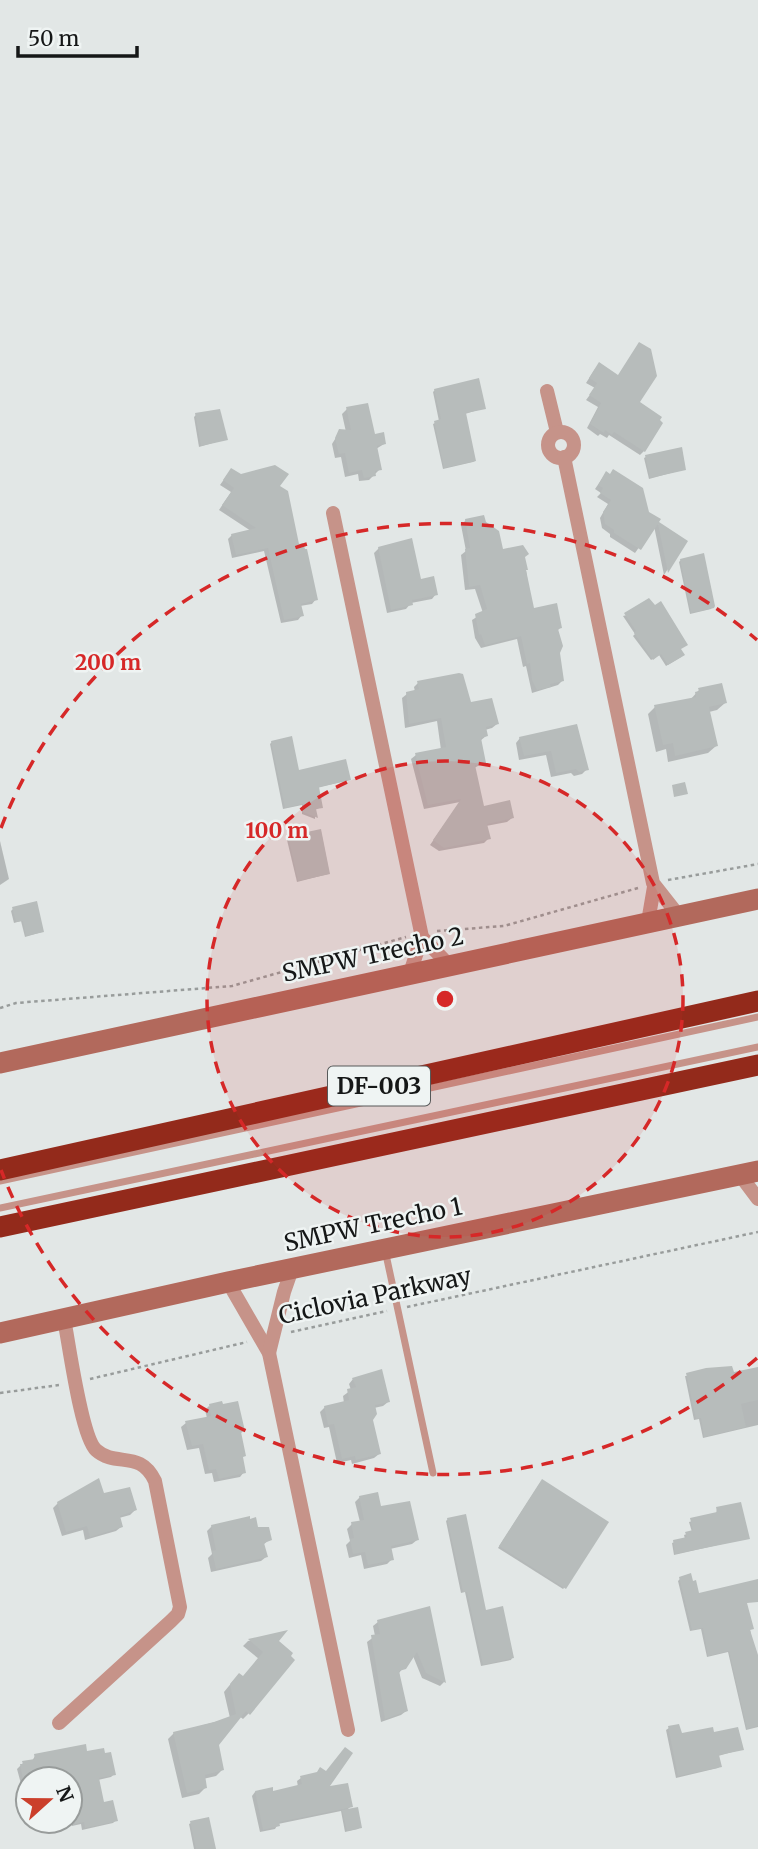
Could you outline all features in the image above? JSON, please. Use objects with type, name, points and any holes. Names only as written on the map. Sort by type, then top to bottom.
[{"type":"highway","name":"DF-003","points":[[0,1170],[758,1001]]},
{"type":"highway","name":"DF-003","points":[[0,1227],[758,1065]]},
{"type":"street","points":[[547,391],[557,432],[569,434],[573,439],[573,450],[564,457],[654,885],[648,922]]},
{"type":"street","points":[[333,513],[422,935],[410,973]]},
{"type":"street","points":[[654,885],[679,916]]},
{"type":"street","name":"SMPW Trecho 2","points":[[0,1063],[758,899]]},
{"type":"street","points":[[422,935],[449,965]]},
{"type":"street","points":[[749,1173],[758,1199]]},
{"type":"street","name":"SMPW Trecho 1","points":[[0,1333],[228,1282],[749,1173]]},
{"type":"street","points":[[292,1269],[267,1337],[348,1730]]},
{"type":"street","points":[[228,1282],[267,1337]]},
{"type":"street","points":[[59,1723],[171,1621],[180,1607],[155,1482],[150,1471],[143,1465],[103,1454],[94,1448],[85,1424],[64,1319]]},
{"type":"lane","points":[[0,1181],[758,1017]]},
{"type":"lane","points":[[0,1208],[758,1047]]},
{"type":"lane","points":[[385,1250],[433,1473]]},
{"type":"path","points":[[0,1008],[16,1003],[232,986],[422,935],[504,926],[654,885],[758,864]]},
{"type":"path","name":"Ciclovia Parkway","points":[[0,1392],[76,1383],[267,1337],[758,1232]]},
{"type":"building","points":[[639,342],[651,349],[657,376],[640,402],[662,417],[660,420],[663,423],[645,452],[614,432],[612,435],[605,430],[604,433],[590,424],[601,403],[589,395],[597,383],[589,378],[599,362],[618,375]]},
{"type":"building","points":[[479,378],[486,409],[466,413],[476,461],[444,468],[434,421],[441,419],[434,389]]},
{"type":"building","points":[[368,403],[375,434],[384,432],[386,444],[377,446],[382,470],[375,471],[376,476],[364,478],[362,470],[349,473],[345,453],[339,454],[335,438],[339,429],[351,430],[346,407]]},
{"type":"building","points":[[220,409],[228,440],[201,446],[195,413]]},
{"type":"building","points":[[682,447],[686,470],[650,478],[645,455]]},
{"type":"building","points":[[275,465],[289,474],[280,486],[288,491],[299,544],[303,543],[307,549],[318,600],[301,604],[304,616],[284,620],[268,548],[236,555],[231,534],[256,528],[222,505],[234,488],[223,480],[231,468],[241,474]]},
{"type":"building","points":[[613,469],[643,488],[649,512],[688,541],[668,573],[658,524],[641,550],[605,524],[603,512],[611,500],[600,493],[603,488],[598,485],[606,471],[610,474]]},
{"type":"building","points":[[484,515],[486,522],[499,531],[503,549],[523,545],[529,554],[525,557],[526,570],[534,608],[557,603],[562,628],[558,629],[563,646],[560,653],[564,681],[550,684],[551,687],[537,690],[532,680],[530,663],[527,664],[521,636],[485,645],[481,634],[479,635],[475,614],[487,609],[480,585],[469,587],[465,549],[470,548],[465,519]]},
{"type":"building","points":[[412,538],[421,579],[434,576],[438,595],[412,600],[413,605],[391,610],[378,547]]},
{"type":"building","points":[[704,553],[715,606],[691,613],[680,559]]},
{"type":"building","points":[[649,598],[655,605],[661,601],[688,645],[681,649],[685,655],[668,665],[661,654],[653,660],[624,613]]},
{"type":"building","points":[[463,674],[471,702],[492,698],[499,724],[486,727],[488,736],[481,738],[486,763],[475,765],[484,806],[510,800],[514,818],[487,824],[491,839],[444,848],[433,840],[461,799],[428,805],[415,753],[446,747],[441,718],[409,724],[406,692],[419,689],[417,681]]},
{"type":"building","points":[[722,683],[727,703],[709,707],[718,746],[675,756],[673,743],[663,745],[654,705],[696,697],[698,688]]},
{"type":"building","points":[[577,724],[589,770],[579,772],[576,769],[556,773],[551,751],[524,756],[519,737]]},
{"type":"building","points":[[292,736],[299,770],[346,759],[351,780],[319,787],[323,808],[316,809],[318,818],[303,812],[303,804],[285,808],[271,741]]},
{"type":"building","points":[[685,782],[688,794],[674,797],[672,785]]},
{"type":"building","points":[[321,829],[330,874],[298,881],[288,836]]},
{"type":"building","points":[[37,901],[44,932],[26,936],[23,921],[16,922],[12,907]]},
{"type":"building","points":[[732,1366],[734,1372],[758,1367],[758,1400],[741,1404],[746,1427],[704,1437],[701,1418],[696,1419],[686,1373]]},
{"type":"building","points":[[382,1369],[390,1402],[375,1405],[377,1414],[373,1420],[381,1454],[356,1460],[355,1456],[342,1459],[334,1424],[328,1425],[324,1406],[349,1400],[347,1389],[356,1387],[352,1378]]},
{"type":"building","points":[[222,1401],[223,1404],[238,1401],[245,1431],[241,1432],[246,1473],[219,1479],[216,1469],[209,1470],[203,1444],[192,1446],[185,1421],[211,1416],[209,1404]]},
{"type":"building","points":[[99,1478],[104,1493],[130,1487],[137,1510],[120,1516],[123,1527],[90,1537],[87,1526],[66,1532],[57,1502]]},
{"type":"building","points":[[542,1479],[609,1522],[566,1589],[499,1546]]},
{"type":"building","points":[[378,1492],[381,1506],[410,1501],[419,1540],[391,1546],[394,1560],[368,1565],[365,1552],[353,1554],[351,1522],[364,1520],[359,1496]]},
{"type":"building","points":[[741,1502],[750,1539],[675,1554],[673,1540],[687,1537],[685,1532],[693,1530],[690,1518],[717,1512],[716,1507]]},
{"type":"building","points":[[466,1514],[486,1610],[503,1606],[514,1658],[483,1665],[447,1518]]},
{"type":"building","points":[[250,1516],[250,1519],[256,1517],[258,1527],[269,1527],[272,1540],[264,1543],[268,1557],[216,1569],[212,1551],[216,1550],[211,1525]]},
{"type":"building","points":[[691,1573],[699,1593],[758,1579],[758,1602],[747,1603],[754,1629],[750,1630],[758,1655],[758,1726],[747,1729],[729,1651],[708,1656],[703,1628],[692,1630],[679,1577]]},
{"type":"building","points":[[430,1606],[446,1683],[426,1673],[417,1652],[406,1669],[399,1671],[408,1711],[385,1719],[371,1635],[380,1634],[377,1620]]},
{"type":"building","points":[[288,1630],[279,1641],[293,1653],[291,1656],[295,1660],[250,1715],[246,1711],[219,1745],[224,1770],[205,1775],[207,1788],[187,1793],[173,1732],[236,1714],[230,1684],[239,1673],[243,1676],[263,1652],[248,1639]]},
{"type":"building","points":[[679,1724],[682,1733],[713,1727],[714,1732],[738,1727],[744,1750],[719,1755],[722,1767],[678,1776],[668,1726]]},
{"type":"building","points":[[86,1744],[87,1751],[104,1748],[105,1753],[111,1752],[116,1775],[99,1778],[104,1802],[113,1800],[118,1821],[85,1828],[84,1765],[20,1765],[23,1764],[22,1761],[35,1759],[34,1754]]},
{"type":"building","points":[[345,1747],[353,1753],[330,1786],[348,1783],[353,1807],[279,1822],[280,1826],[263,1830],[255,1791],[273,1787],[273,1791],[302,1784],[300,1776],[317,1772],[320,1767],[326,1771]]},
{"type":"building","points":[[358,1807],[362,1828],[347,1831],[342,1810]]},
{"type":"building","points":[[209,1817],[216,1849],[196,1849],[190,1821]]}]
